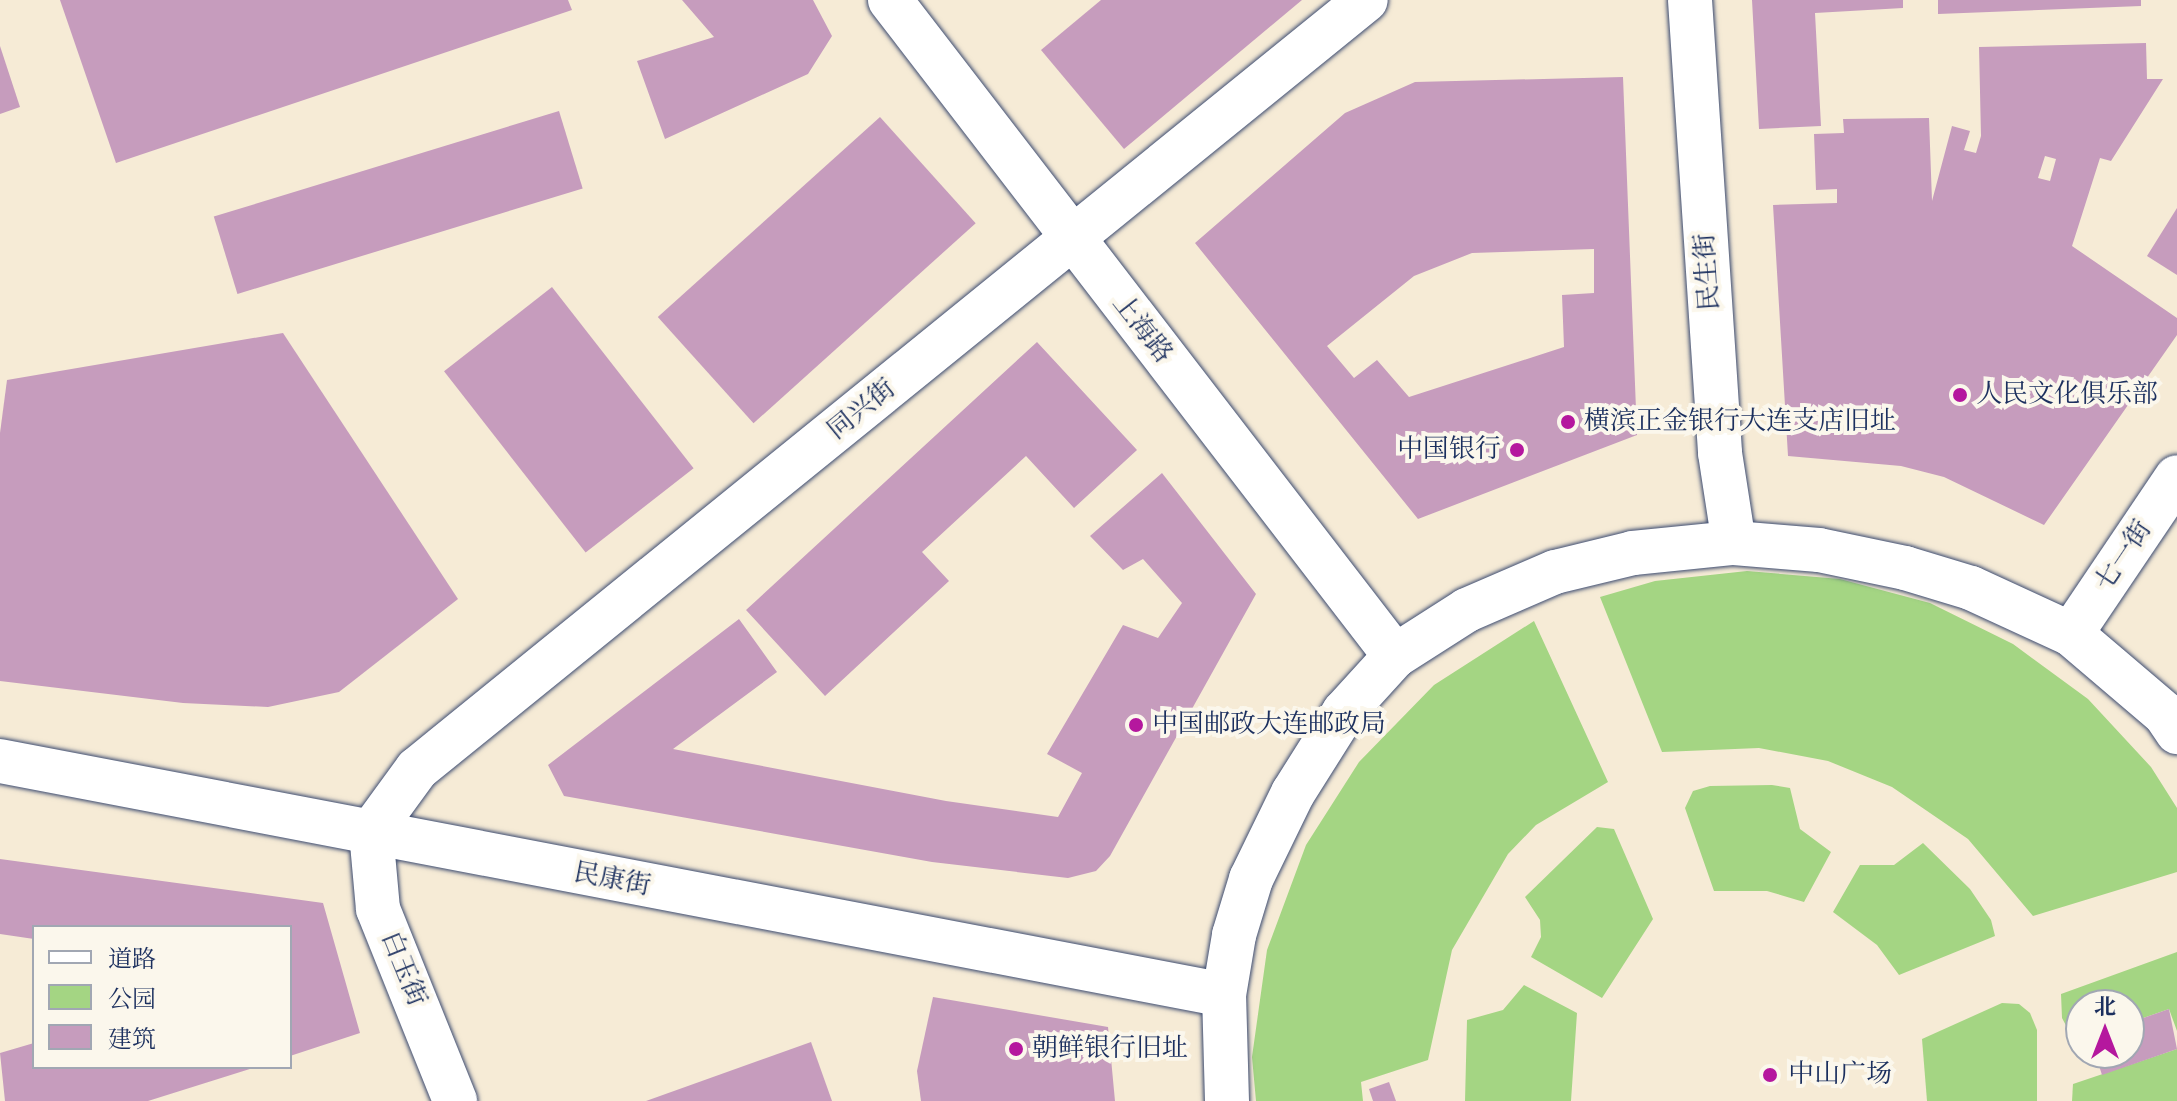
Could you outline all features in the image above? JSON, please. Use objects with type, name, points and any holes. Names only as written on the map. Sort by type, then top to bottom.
[{"type":"street","name":"上海路","points":[[890,0],[1395,656]]},
{"type":"street","name":"同兴街","points":[[371,832],[417,769],[1366,0]]},
{"type":"street","name":"民生街","points":[[1690,0],[1720,453],[1734,543]]},
{"type":"street","name":"七一街","points":[[2071,634],[2177,477]]},
{"type":"street","points":[[1227,1101],[1224,995],[1251,879],[1293,793],[1344,712],[1395,656],[1467,610],[1555,572],[1633,553],[1734,543],[1819,550],[1905,568],[1971,588],[2071,634],[2165,714],[2177,732]]},
{"type":"street","name":"民康街","points":[[0,761],[1224,995]]},
{"type":"street","name":"白玉街","points":[[371,832],[378,909],[455,1101]]},
{"type":"green space","points":[[1747,571],[1840,579],[1930,603],[2013,644],[2088,699],[2151,767],[2177,808],[2177,872],[2033,916],[1968,839],[1892,787],[1828,761],[1759,748],[1662,752],[1600,597],[1655,581]]},
{"type":"green space","points":[[1534,621],[1608,782],[1536,825],[1508,854],[1452,950],[1428,1060],[1361,1082],[1363,1101],[1256,1101],[1252,1057],[1267,950],[1306,845],[1359,762],[1434,685]]},
{"type":"green space","points":[[1772,785],[1790,788],[1800,829],[1831,852],[1804,902],[1767,891],[1714,891],[1685,808],[1693,791],[1710,786]]},
{"type":"green space","points":[[1597,827],[1614,829],[1653,919],[1602,998],[1531,957],[1541,937],[1540,920],[1525,897]]},
{"type":"green space","points":[[1923,843],[1970,889],[1991,920],[1995,936],[1899,975],[1877,945],[1833,912],[1860,865],[1894,865]]},
{"type":"green space","points":[[2177,952],[2177,1031],[2169,1009],[2145,1017],[2145,989],[2075,989]]},
{"type":"green space","points":[[1524,985],[1577,1013],[1571,1101],[1465,1101],[1467,1020],[1503,1010]]},
{"type":"green space","points":[[2065,993],[2065,1024],[2062,1018],[2061,994]]},
{"type":"green space","points":[[2002,1003],[2019,1004],[2030,1013],[2037,1030],[2037,1101],[1927,1101],[1922,1039]]},
{"type":"green space","points":[[2177,1049],[2177,1101],[2072,1101],[2073,1084],[2118,1069],[2145,1069],[2145,1060]]},
{"type":"building","points":[[60,0],[568,0],[572,10],[116,163]]},
{"type":"building","points":[[682,0],[813,0],[832,36],[808,74],[665,139],[637,61],[714,37]]},
{"type":"building","points":[[1101,0],[1302,0],[1124,149],[1041,50]]},
{"type":"building","points":[[1752,0],[1903,0],[1903,8],[1815,13],[1821,126],[1759,129]]},
{"type":"building","points":[[1938,0],[2141,0],[2141,6],[1938,14]]},
{"type":"building","name":"人民文化俱乐部","points":[[2146,43],[2147,79],[2163,79],[2111,161],[2100,158],[2072,246],[2177,318],[2177,335],[2044,525],[1944,477],[1901,466],[1788,456],[1773,205],[1837,203],[1837,189],[1816,190],[1814,134],[1844,133],[1843,119],[1929,118],[1932,201],[1952,126],[1970,131],[1964,150],[1976,153],[1981,136],[1979,47]],"holes":[[[2045,156],[2056,159],[2050,181],[2038,178]]]},
{"type":"building","points":[[0,46],[20,107],[0,114]]},
{"type":"building","points":[[1623,77],[1637,435],[1418,519],[1195,243],[1345,113],[1415,82]],"holes":[[[1594,249],[1594,293],[1562,295],[1564,347],[1409,397],[1377,360],[1354,378],[1327,346],[1414,276],[1472,253]]]},
{"type":"building","points":[[559,111],[583,188],[237,294],[214,217]]},
{"type":"building","points":[[880,117],[976,223],[753,423],[658,317]]},
{"type":"building","points":[[2177,208],[2177,275],[2147,256]]},
{"type":"building","points":[[552,287],[694,468],[586,553],[444,371]]},
{"type":"building","points":[[283,333],[458,599],[339,692],[268,707],[183,703],[0,681],[0,433],[7,380]]},
{"type":"building","points":[[1037,342],[1137,450],[1074,508],[1026,456],[922,552],[949,581],[825,696],[746,610]]},
{"type":"building","points":[[1162,473],[1256,594],[1110,856],[1096,871],[1068,878],[932,862],[564,796],[548,765],[739,619],[777,672],[673,749],[946,801],[1058,817],[1082,773],[1047,754],[1123,625],[1158,638],[1182,603],[1143,559],[1123,570],[1090,536]]},
{"type":"building","points":[[0,859],[323,903],[360,1033],[292,1055],[292,925],[32,925],[32,939],[0,934]]},
{"type":"building","name":"朝鲜银行旧址","points":[[933,997],[1108,1027],[1115,1101],[921,1101],[917,1071]]},
{"type":"building","points":[[2169,1009],[2177,1049],[2145,1060],[2145,1017]]},
{"type":"building","points":[[811,1042],[832,1101],[646,1101]]},
{"type":"building","points":[[32,1044],[32,1069],[250,1069],[148,1101],[5,1101],[0,1053]]},
{"type":"building","points":[[2100,1069],[2119,1069],[2102,1075]]},
{"type":"building","points":[[1389,1082],[1396,1101],[1373,1101],[1369,1089]]},
{"type":"place","name":"人民文化俱乐部","points":[[1960,395]]},
{"type":"place","name":"横滨正金银行大连支店旧址","points":[[1568,422]]},
{"type":"place","name":"中国银行","points":[[1517,450]]},
{"type":"place","name":"中国邮政大连邮政局","points":[[1136,725]]},
{"type":"place","name":"朝鲜银行旧址","points":[[1016,1049]]},
{"type":"place","name":"中山广场","points":[[1770,1075]]}]
